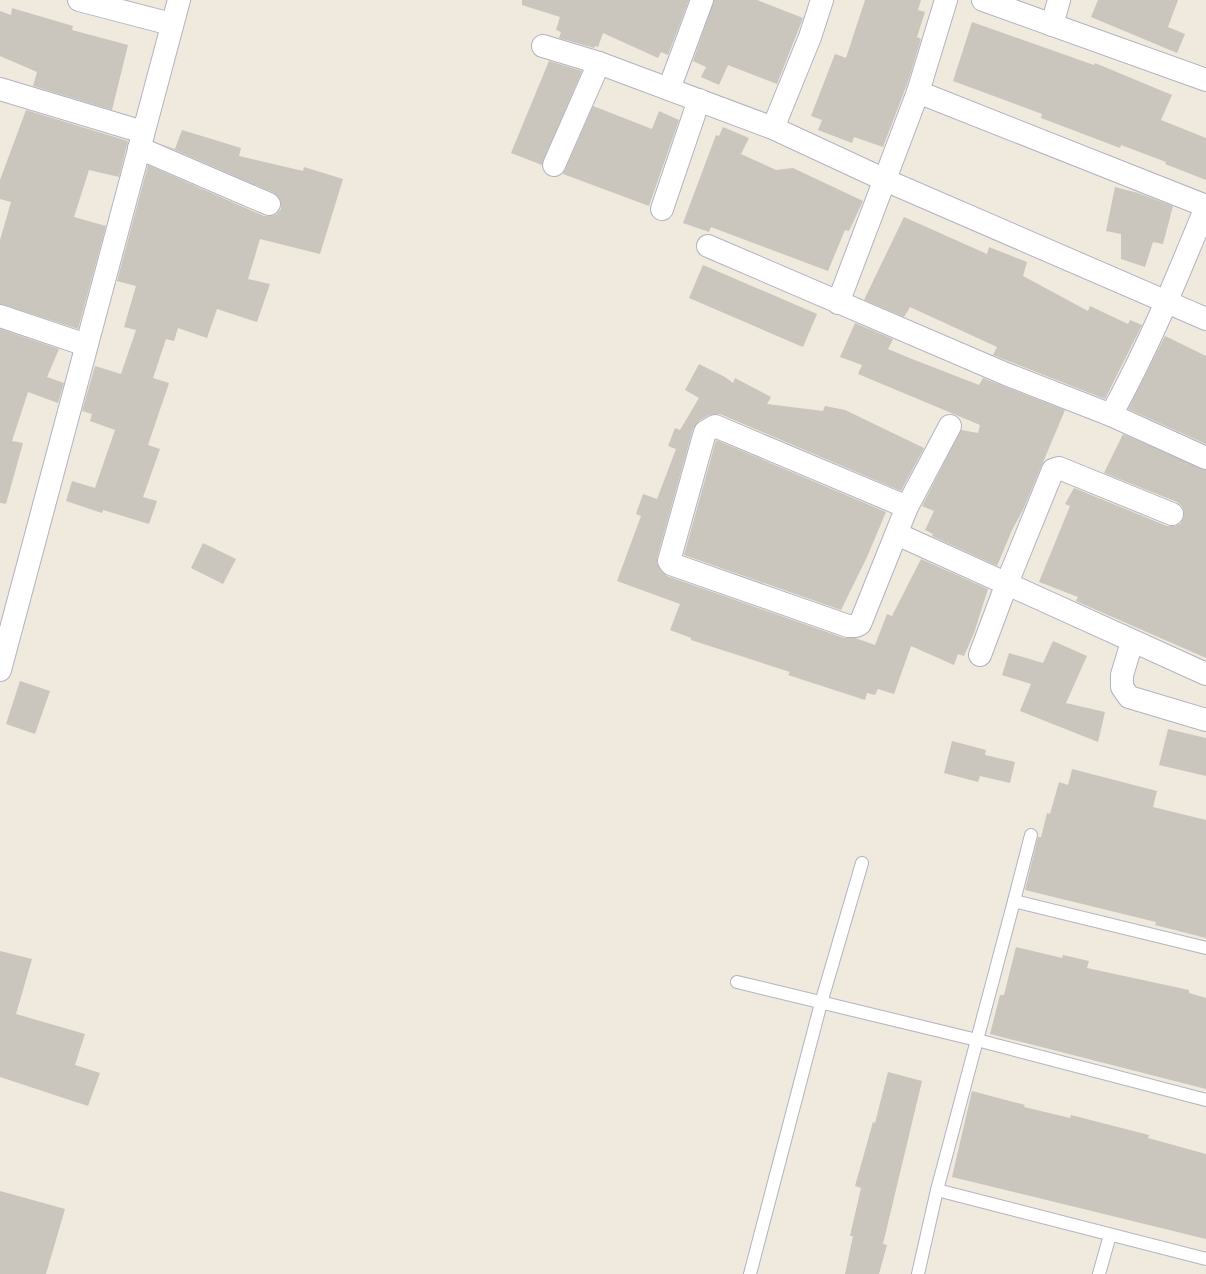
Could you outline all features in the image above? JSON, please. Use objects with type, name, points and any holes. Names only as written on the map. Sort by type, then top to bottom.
[{"type":"street","points":[[79,0],[171,24]]},
{"type":"street","points":[[0,670],[178,0]]},
{"type":"street","points":[[669,88],[702,0]]},
{"type":"street","points":[[773,128],[810,37],[822,0]]},
{"type":"street","points":[[838,303],[918,92],[946,0]]},
{"type":"street","points":[[983,0],[1206,80]]},
{"type":"street","points":[[1052,25],[1059,0]]},
{"type":"street","points":[[543,46],[600,63],[773,128],[885,180],[1206,319]]},
{"type":"street","points":[[554,165],[600,63]]},
{"type":"street","points":[[0,89],[141,140],[269,204]]},
{"type":"street","points":[[918,92],[1206,207],[1168,302],[1136,370],[1111,415]]},
{"type":"street","points":[[662,209],[699,100]]},
{"type":"street","points":[[708,246],[1006,374],[1111,415],[1206,458]]},
{"type":"street","points":[[0,316],[86,345]]},
{"type":"street","points":[[907,507],[715,426],[705,432],[669,561],[671,564],[851,627],[860,624],[907,507],[950,426]]},
{"type":"street","points":[[980,655],[1007,583],[1053,470],[1059,468],[1172,514]]},
{"type":"street","points":[[897,534],[1007,583],[1132,642],[1206,674]]},
{"type":"street","points":[[1132,642],[1122,675],[1122,687],[1129,697],[1206,720]]},
{"type":"lane","points":[[918,1274],[937,1190],[1031,835]]},
{"type":"lane","points":[[750,1274],[821,1003],[862,863]]},
{"type":"lane","points":[[1014,901],[1206,948]]},
{"type":"lane","points":[[737,982],[977,1040],[1206,1100]]},
{"type":"lane","points":[[937,1190],[1206,1259]]},
{"type":"lane","points":[[1099,1274],[1110,1235]]},
{"type":"building","points":[[522,0],[689,0],[668,55],[661,52],[658,58],[603,33],[598,47],[595,46],[594,48],[559,38],[561,32],[556,30],[560,17],[522,5]]},
{"type":"building","points":[[714,0],[757,0],[803,18],[777,84],[728,65],[719,85],[701,77],[706,67],[693,61]]},
{"type":"building","points":[[865,0],[921,0],[918,10],[925,12],[917,37],[921,39],[909,79],[883,147],[854,137],[852,143],[818,130],[822,120],[811,116],[835,54],[846,58]]},
{"type":"building","points":[[1098,0],[1178,0],[1168,27],[1185,34],[1177,53],[1091,17]]},
{"type":"building","points":[[12,8],[73,26],[72,30],[128,45],[112,110],[33,86],[37,72],[0,56],[0,11],[11,15]]},
{"type":"building","points":[[972,22],[1094,65],[1095,63],[1172,95],[1161,120],[1206,138],[1206,180],[1165,164],[1166,162],[1121,145],[1120,148],[1041,118],[1042,114],[953,81]]},
{"type":"building","points":[[549,61],[582,71],[542,165],[511,153]]},
{"type":"building","points":[[593,106],[652,129],[659,111],[679,120],[649,206],[563,174]]},
{"type":"building","points":[[26,110],[128,141],[119,177],[89,170],[74,217],[106,226],[78,329],[0,304],[0,240],[11,202],[0,199],[0,180]]},
{"type":"building","points":[[723,127],[749,138],[741,154],[776,170],[793,168],[863,201],[849,231],[845,230],[828,271],[711,227],[709,232],[683,223],[716,135],[719,136]]},
{"type":"building","points":[[182,130],[241,148],[239,156],[303,171],[304,167],[343,179],[320,254],[260,239],[248,279],[270,284],[257,322],[217,309],[207,338],[178,328],[174,341],[166,339],[153,378],[169,383],[148,445],[160,449],[143,497],[157,501],[149,524],[103,510],[102,513],[66,501],[72,481],[95,488],[115,430],[90,421],[92,414],[82,411],[95,366],[121,374],[136,330],[124,327],[136,286],[117,281],[148,165],[264,216],[277,214],[281,209],[279,197],[274,193],[161,144],[175,149]]},
{"type":"building","points":[[1115,187],[1138,193],[1173,206],[1163,244],[1153,242],[1145,267],[1121,259],[1121,234],[1106,231]]},
{"type":"building","points":[[904,217],[987,254],[989,247],[1027,262],[1023,276],[1088,311],[1090,306],[1128,324],[1130,320],[1142,325],[1105,399],[993,355],[997,347],[910,307],[904,317],[864,300]]},
{"type":"building","points":[[703,265],[817,314],[803,347],[689,298]]},
{"type":"building","points":[[855,323],[893,339],[888,349],[912,359],[979,385],[983,378],[1065,410],[1023,510],[1012,530],[997,566],[932,536],[933,534],[925,530],[934,511],[922,506],[961,430],[978,433],[980,425],[858,374],[862,365],[840,357]]},
{"type":"building","points":[[0,329],[59,349],[47,377],[64,383],[58,403],[28,392],[12,441],[23,443],[6,504],[0,503]]},
{"type":"building","points":[[1165,336],[1206,356],[1206,444],[1128,409]]},
{"type":"building","points":[[699,364],[725,377],[733,383],[735,378],[771,397],[767,404],[823,411],[825,406],[845,410],[924,448],[901,491],[720,414],[709,415],[699,421],[693,429],[657,558],[657,563],[661,571],[667,576],[844,638],[855,638],[875,645],[887,614],[892,616],[921,559],[988,589],[974,633],[964,656],[958,654],[954,665],[911,646],[894,694],[878,689],[875,695],[867,693],[865,700],[788,675],[790,672],[691,640],[691,638],[670,630],[680,604],[617,581],[641,516],[636,514],[643,494],[657,499],[676,449],[668,446],[675,428],[680,430],[699,398],[685,390]]},
{"type":"building","points":[[1123,434],[1206,470],[1206,658],[1076,601],[1078,597],[1039,582],[1070,506],[1065,504],[1074,488],[1167,526],[1180,524],[1183,519],[1184,512],[1182,506],[1177,502],[1104,473]]},
{"type":"building","points":[[716,440],[886,512],[867,557],[841,610],[684,555]]},
{"type":"building","points":[[203,543],[236,559],[223,584],[191,568]]},
{"type":"building","points":[[1053,641],[1087,656],[1066,703],[1105,712],[1098,742],[1020,711],[1031,684],[1002,675],[1009,653],[1043,663]]},
{"type":"building","points":[[20,681],[50,691],[35,734],[6,724]]},
{"type":"building","points":[[1168,729],[1206,738],[1206,776],[1159,765]]},
{"type":"building","points":[[952,741],[986,750],[985,755],[1015,762],[1010,783],[980,776],[978,782],[944,773]]},
{"type":"building","points":[[1072,769],[1157,791],[1153,807],[1206,820],[1206,938],[1155,925],[1156,922],[1025,890],[1038,837],[1041,837],[1047,813],[1050,814],[1059,782],[1068,785]]},
{"type":"building","points":[[1016,947],[1062,958],[1063,955],[1089,961],[1087,968],[1189,990],[1189,993],[1206,998],[1206,1089],[990,1034],[1000,995],[1004,995]]},
{"type":"building","points":[[0,951],[32,959],[16,1014],[85,1034],[75,1065],[100,1073],[88,1106],[0,1077]]},
{"type":"building","points":[[888,1072],[922,1081],[883,1244],[887,1245],[879,1274],[845,1274],[853,1236],[850,1236],[861,1188],[855,1186],[873,1122],[875,1123]]},
{"type":"building","points":[[972,1091],[1025,1105],[1024,1107],[1070,1118],[1071,1115],[1149,1135],[1148,1138],[1206,1154],[1206,1239],[952,1177]]},
{"type":"building","points":[[0,1191],[65,1209],[46,1274],[0,1274]]}]
